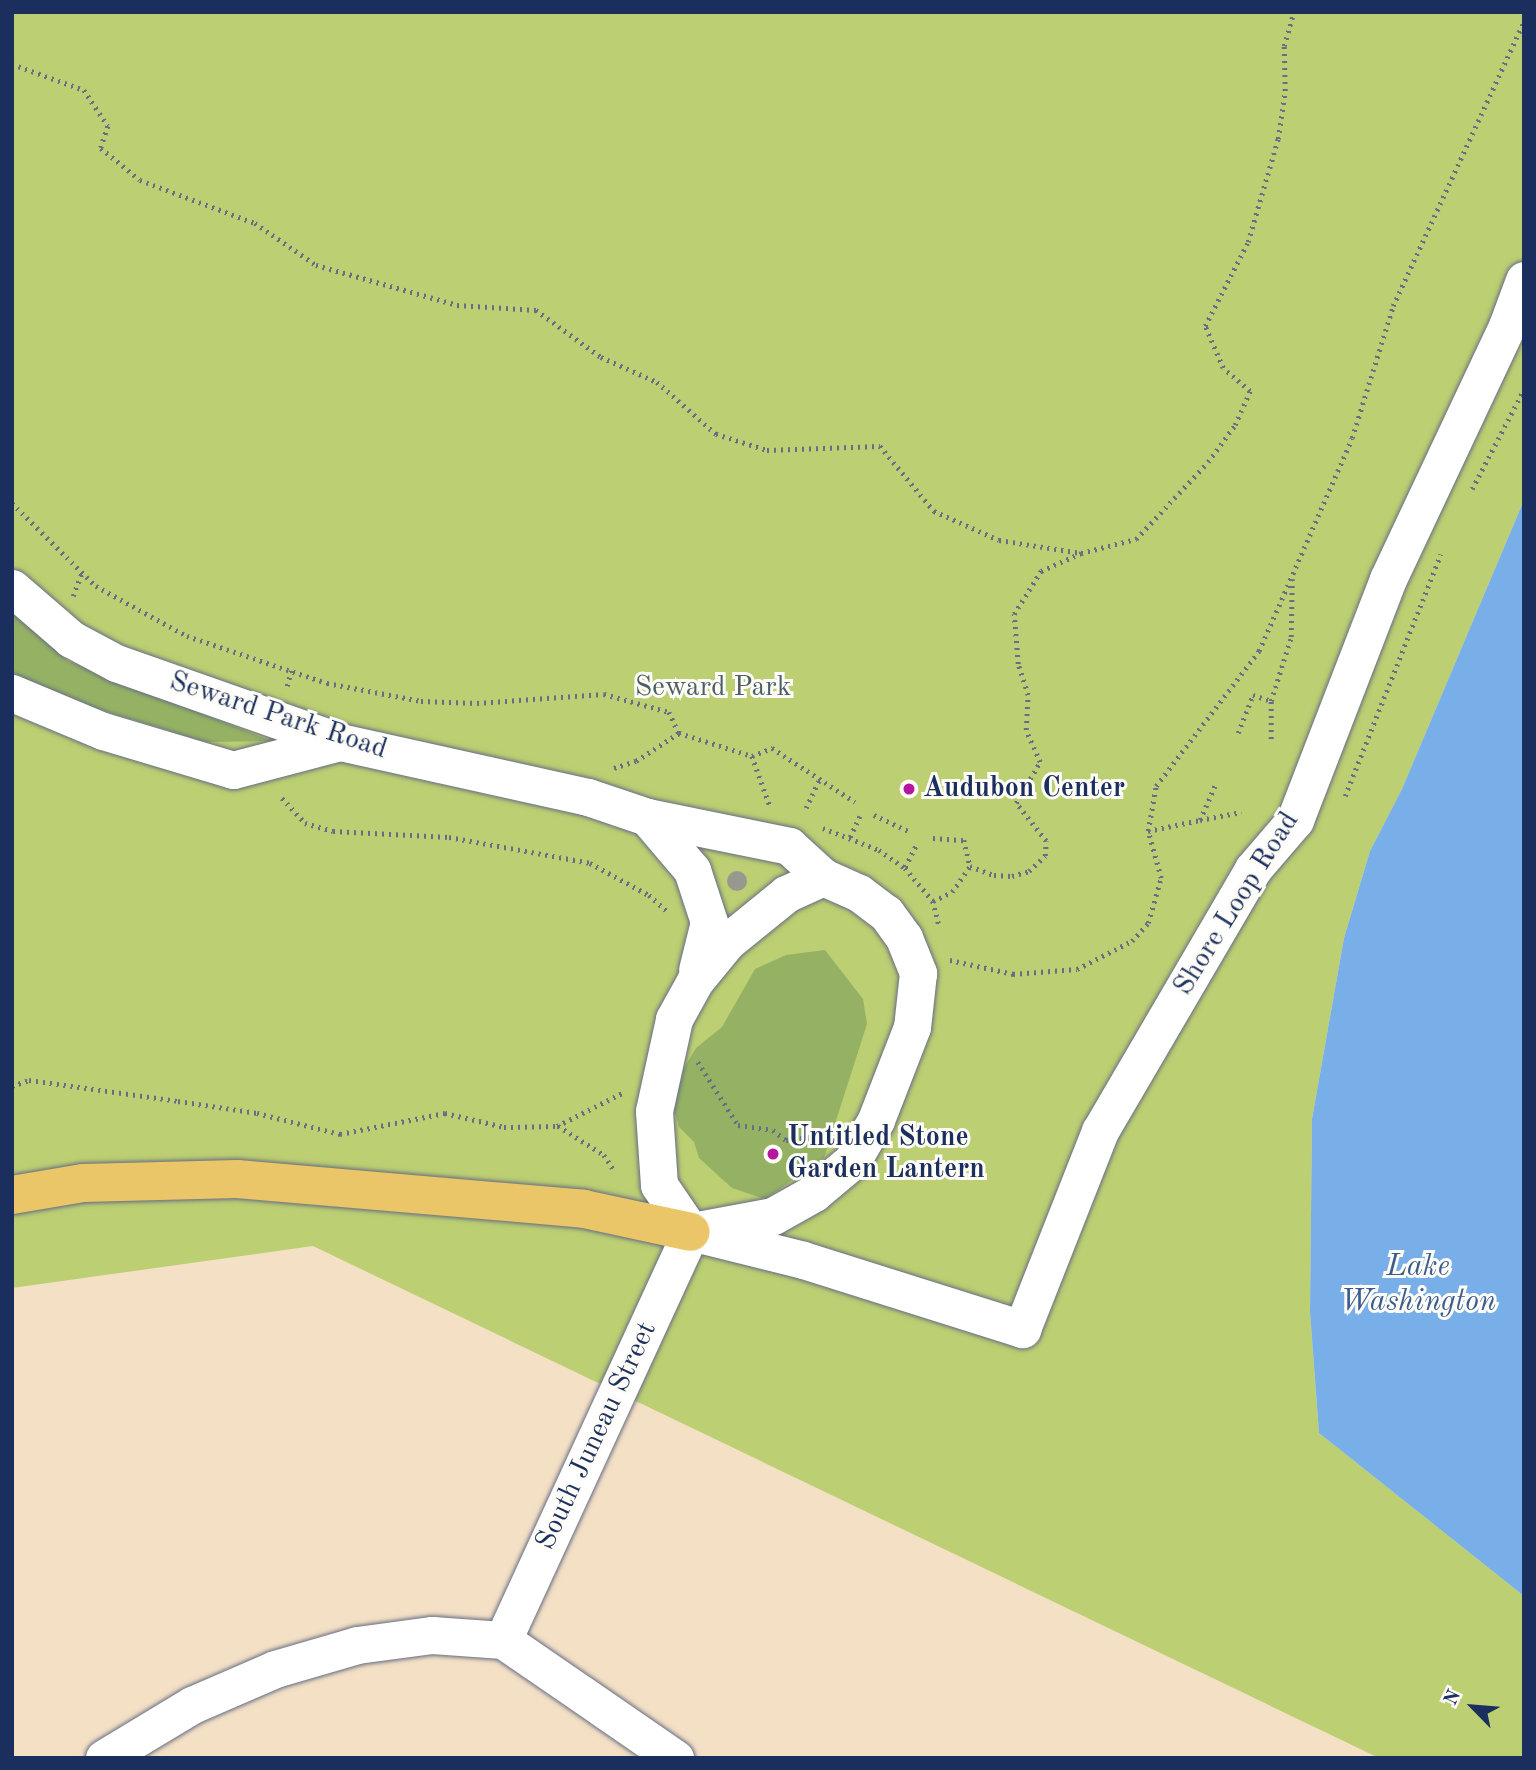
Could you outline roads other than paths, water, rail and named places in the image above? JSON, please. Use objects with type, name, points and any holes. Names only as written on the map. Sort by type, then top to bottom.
[{"type":"main road","points":[[12,1195],[83,1182],[237,1179],[584,1209],[691,1231]]},
{"type":"street","name":"Shore Loop Road","points":[[691,1231],[803,1259],[1022,1329],[1100,1131],[1253,869],[1295,820],[1388,579],[1507,326],[1524,280]]},
{"type":"street","name":"Seward Park Road","points":[[12,588],[71,639],[116,663],[340,742],[588,797],[647,817],[789,846],[823,877],[859,892],[886,913],[904,938],[918,973],[912,1027],[876,1120],[852,1161],[814,1193],[773,1216],[691,1231]]},
{"type":"street","points":[[12,693],[103,731],[233,770],[340,742]]},
{"type":"street","points":[[647,817],[692,870],[709,922],[695,981]]},
{"type":"street","points":[[691,1231],[659,1185],[653,1111],[674,1019],[695,981],[752,920],[786,894],[823,877]]},
{"type":"street","name":"South Juneau Street","points":[[503,1640],[691,1231]]},
{"type":"street","points":[[104,1758],[192,1705],[318,1655],[412,1636],[503,1640],[675,1758]]},
{"type":"water","name":"Lake Washington","points":[[1524,500],[1524,1596],[1319,1433],[1310,1312],[1312,1119],[1344,938],[1370,851],[1402,789]]},
{"type":"place","name":"Audubon Center","points":[[909,789]]},
{"type":"place","name":"Untitled Stone Garden Lantern","points":[[773,1154]]},
{"type":"park label","name":"Seward Park","points":[[713,688]]}]
